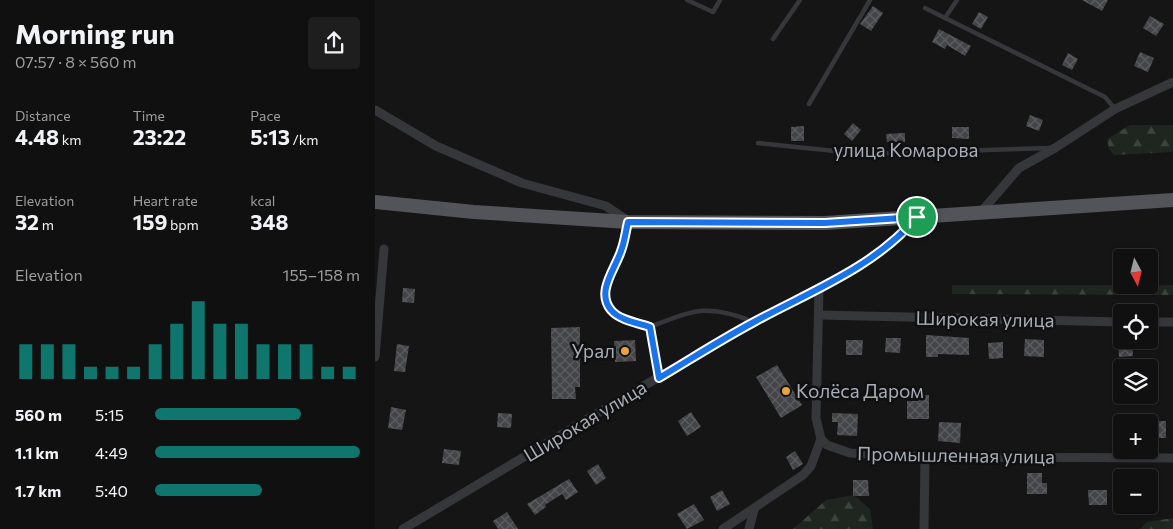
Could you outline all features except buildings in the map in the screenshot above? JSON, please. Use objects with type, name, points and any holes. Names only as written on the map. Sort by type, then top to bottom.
[{"type":"main road","points":[[375,202],[474,212],[628,222],[825,223],[1173,200]]},
{"type":"street","points":[[981,212],[1019,168],[1055,148],[1115,109],[1173,82]]},
{"type":"street","points":[[375,110],[445,149],[522,183],[606,206],[628,222]]},
{"type":"street","name":"Широкая улица","points":[[403,529],[754,322],[879,254],[901,237],[917,217]]},
{"type":"street","points":[[375,356],[384,249]]},
{"type":"street","points":[[723,529],[754,510],[803,475],[811,466],[821,439],[816,418],[819,288]]},
{"type":"street","name":"Широкая улица","points":[[819,315],[1113,322]]},
{"type":"street","points":[[1158,322],[1173,322]]},
{"type":"street","name":"Промышленная улица","points":[[821,439],[827,445],[850,452],[925,457],[1173,458]]},
{"type":"street","points":[[924,529],[925,457]]},
{"type":"street","points":[[749,529],[754,510]]},
{"type":"lane","points":[[687,0],[713,12],[720,0]]},
{"type":"lane","points":[[773,39],[800,0]]},
{"type":"lane","points":[[809,104],[870,0]]},
{"type":"lane","points":[[945,18],[957,0]]},
{"type":"lane","points":[[925,8],[1105,97],[1115,109]]},
{"type":"lane","name":"улица Комарова","points":[[758,143],[864,154],[1055,148]]},
{"type":"lane","points":[[628,222],[622,249],[608,279],[607,300],[611,310],[621,318],[650,327],[692,311],[704,309],[735,314],[754,322]]},
{"type":"lane","points":[[650,327],[659,378]]},
{"type":"green space","points":[[1130,125],[1173,125],[1173,152],[1114,155],[1109,149],[1107,139]]},
{"type":"green space","points":[[952,285],[1113,285],[1113,294],[1158,294],[1158,285],[1173,285],[1173,295],[952,294]]},
{"type":"green space","points":[[854,495],[870,509],[873,529],[793,529],[826,500]]},
{"type":"green space","points":[[1173,518],[1173,529],[1140,529],[1147,522]]},
{"type":"place","name":"Урал","points":[[625,351]]},
{"type":"place","name":"Колёса Даром","points":[[786,391]]},
{"type":"route","points":[[917,217],[901,237],[879,254],[754,322],[659,378],[650,327],[621,318],[611,310],[607,300],[606,289],[608,279],[622,249],[628,222],[825,223],[917,217]]}]
